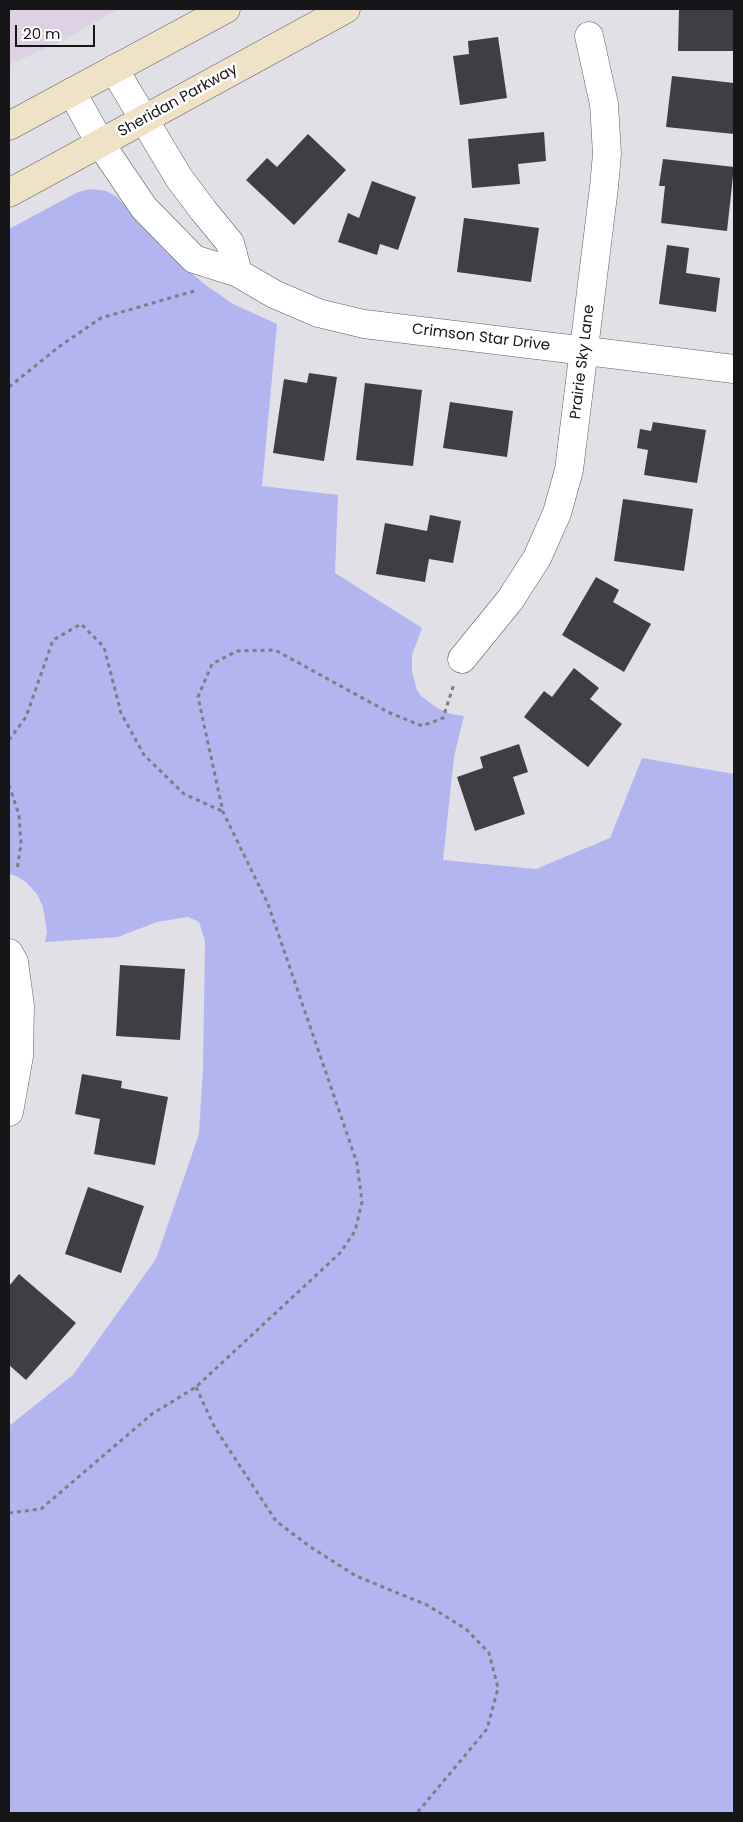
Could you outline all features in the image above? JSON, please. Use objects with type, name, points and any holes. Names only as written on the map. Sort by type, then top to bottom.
[{"type":"main road","points":[[9,126],[226,9]]},
{"type":"main road","name":"Sheridan Parkway","points":[[9,193],[346,9]]},
{"type":"street","name":"Prairie Sky Lane","points":[[462,659],[510,600],[537,558],[557,513],[569,470],[604,187],[606,154],[604,104],[589,36]]},
{"type":"street","points":[[114,69],[179,178],[230,243],[238,273]]},
{"type":"street","name":"Crimson Star Drive","points":[[72,92],[100,143],[144,208],[194,259],[238,273],[274,294],[318,313],[364,324],[734,369]]},
{"type":"street","points":[[9,953],[14,962],[20,1006],[20,1056],[9,1112]]},
{"type":"path","points":[[9,386],[60,346],[101,318],[194,291]]},
{"type":"path","points":[[9,740],[26,717],[53,640],[81,624],[104,647],[122,712],[144,755],[184,794],[223,812]]},
{"type":"path","points":[[9,1513],[41,1509],[152,1414],[196,1387],[340,1253],[355,1231],[362,1202],[357,1163],[268,904],[223,812],[198,697],[212,664],[237,651],[275,650],[388,712],[422,726],[443,718],[462,659]]},
{"type":"path","points":[[9,785],[19,815],[21,844],[17,870]]},
{"type":"path","points":[[196,1387],[215,1428],[276,1521],[309,1546],[356,1576],[427,1605],[466,1629],[489,1653],[498,1688],[487,1729],[417,1813]]},
{"type":"shaded area","points":[[9,9],[119,9],[63,40],[9,65]]},
{"type":"shaded area","points":[[90,189],[106,191],[117,197],[167,253],[207,286],[233,304],[277,324],[262,486],[338,495],[335,573],[422,628],[412,655],[412,672],[417,690],[421,696],[437,708],[451,714],[464,716],[454,757],[443,860],[536,869],[610,838],[642,758],[734,774],[734,1813],[9,1813],[9,1426],[73,1375],[156,1259],[199,1134],[203,1068],[205,941],[199,922],[188,917],[157,922],[118,937],[45,942],[47,932],[43,907],[37,894],[26,882],[9,874],[9,229],[78,192]]},
{"type":"building","points":[[679,9],[734,9],[734,51],[678,51]]},
{"type":"building","points":[[498,37],[507,98],[460,105],[453,56],[469,54],[468,41]]},
{"type":"building","points":[[672,76],[734,83],[734,134],[666,127]]},
{"type":"building","points":[[544,132],[546,161],[518,164],[520,184],[472,188],[468,139]]},
{"type":"building","points":[[308,134],[346,170],[294,225],[246,180],[267,158],[277,167]]},
{"type":"building","points":[[663,159],[734,167],[727,231],[661,223],[665,186],[659,186]]},
{"type":"building","points":[[372,181],[416,197],[398,250],[380,244],[377,255],[338,242],[348,213],[359,218]]},
{"type":"building","points":[[464,218],[539,228],[531,282],[457,272]]},
{"type":"building","points":[[667,245],[689,248],[686,273],[720,278],[716,312],[659,304]]},
{"type":"building","points":[[309,373],[337,377],[324,461],[273,453],[284,379],[307,383]]},
{"type":"building","points":[[365,383],[422,390],[413,466],[356,460]]},
{"type":"building","points":[[450,402],[513,411],[507,457],[443,448]]},
{"type":"building","points":[[653,422],[706,430],[697,483],[644,475],[648,450],[637,448],[640,429],[651,431]]},
{"type":"building","points":[[623,499],[693,509],[684,571],[614,561]]},
{"type":"building","points":[[430,515],[461,521],[453,563],[429,559],[425,582],[376,574],[385,523],[427,531]]},
{"type":"building","points":[[596,577],[619,590],[613,602],[651,624],[624,672],[562,635]]},
{"type":"building","points":[[574,668],[599,688],[590,699],[622,724],[588,767],[524,717],[544,691],[552,697]]},
{"type":"building","points":[[519,744],[528,772],[513,777],[525,814],[475,831],[457,777],[483,768],[480,757]]},
{"type":"building","points":[[120,965],[185,969],[180,1040],[116,1036]]},
{"type":"building","points":[[82,1074],[122,1081],[121,1088],[168,1097],[155,1165],[94,1154],[100,1119],[75,1114]]},
{"type":"building","points":[[88,1187],[144,1206],[121,1273],[65,1254]]},
{"type":"building","points":[[19,1274],[76,1323],[26,1380],[9,1365],[9,1286]]}]
